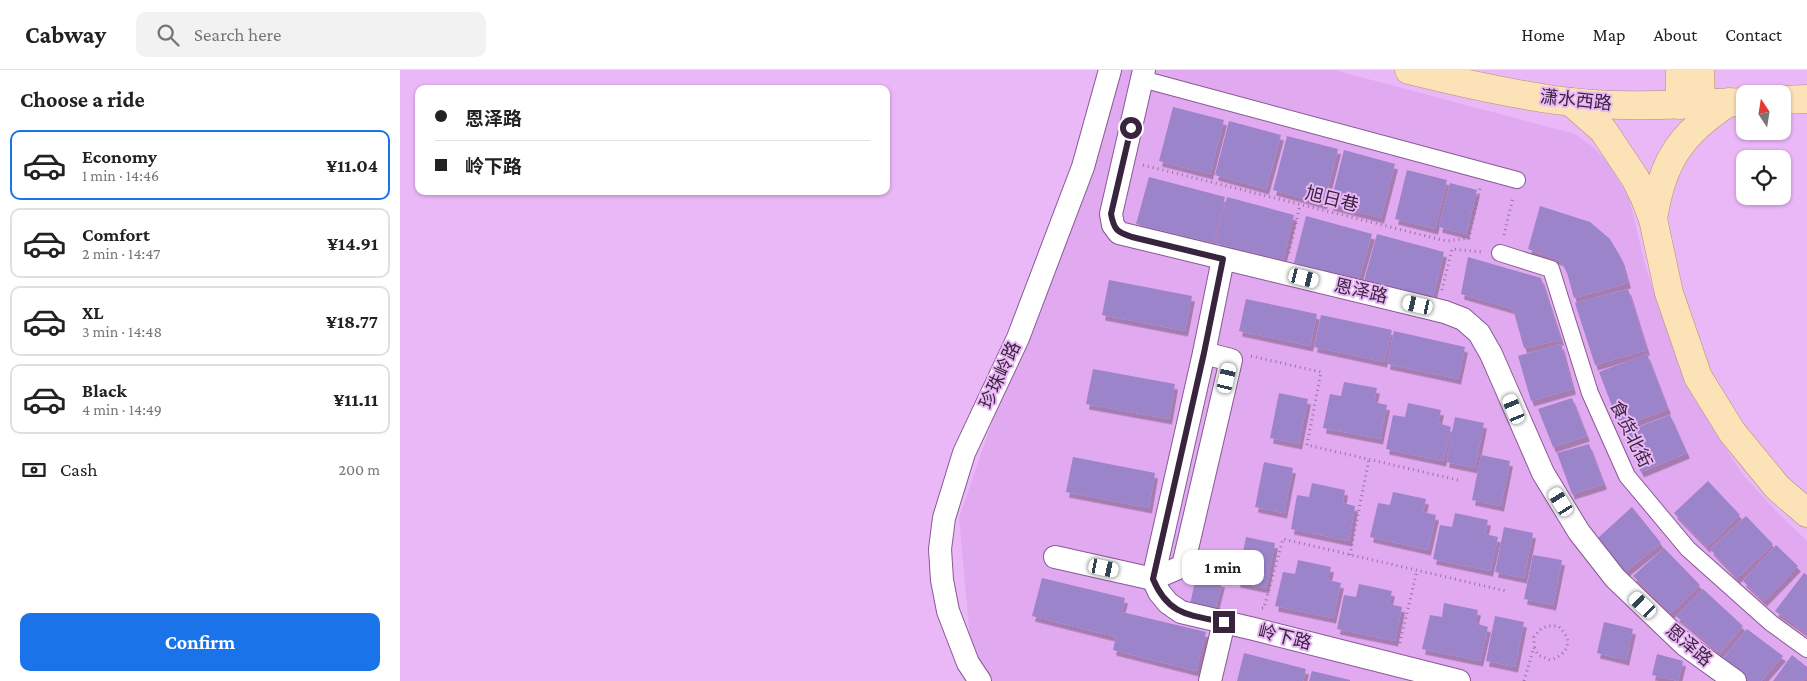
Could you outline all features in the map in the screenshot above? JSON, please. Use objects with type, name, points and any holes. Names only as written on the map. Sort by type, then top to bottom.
[{"type":"main road","name":"潇水西路","points":[[1409,70],[1464,84],[1571,102],[1628,106],[1736,102]]},
{"type":"main road","points":[[1680,70],[1690,104]]},
{"type":"main road","points":[[1690,104],[1700,70]]},
{"type":"main road","points":[[1791,100],[1807,99]]},
{"type":"main road","points":[[1571,102],[1603,130],[1635,178],[1653,219],[1669,293],[1698,377],[1732,432],[1777,486],[1807,513]]},
{"type":"main road","points":[[1653,219],[1662,178],[1681,142],[1709,115],[1736,102]]},
{"type":"street","name":"珍珠岭路","points":[[980,681],[968,663],[948,611],[942,580],[940,549],[944,518],[964,453],[1018,338],[1083,167],[1110,70]]},
{"type":"street","name":"恩泽路","points":[[1143,75],[1111,214],[1113,225],[1119,233],[1437,310],[1463,318],[1479,333],[1491,354],[1543,473],[1579,532],[1615,578],[1685,645],[1735,681]]},
{"type":"street","points":[[1143,75],[1517,180]]},
{"type":"street","name":"食货北街","points":[[1500,253],[1551,269],[1590,393],[1627,476],[1688,549],[1771,622],[1807,649]]},
{"type":"street","points":[[1153,579],[1204,353],[1223,259]]},
{"type":"street","points":[[1055,557],[1153,579],[1184,566],[1231,360],[1204,353]]},
{"type":"street","name":"岭下路","points":[[1153,579],[1159,592],[1168,603],[1181,612],[1459,681]]},
{"type":"street","points":[[1210,681],[1224,622]]},
{"type":"path","name":"旭日巷","points":[[1123,160],[1446,241],[1469,238],[1484,171]]},
{"type":"path","points":[[1437,310],[1452,250],[1500,253],[1517,180]]},
{"type":"path","points":[[1285,273],[1300,205]]},
{"type":"path","points":[[1231,360],[1248,355],[1321,372],[1307,445],[1458,480]]},
{"type":"path","points":[[1350,555],[1369,459]]},
{"type":"path","points":[[1256,607],[1264,608],[1283,539],[1506,591]]},
{"type":"path","points":[[1400,644],[1417,570]]},
{"type":"path","points":[[1524,681],[1534,647],[1534,637],[1541,629],[1548,626],[1558,626],[1564,632],[1567,640],[1567,649],[1560,657],[1550,660],[1538,656],[1534,647]]},
{"type":"shaded area","points":[[1114,70],[1334,70],[1575,134],[1592,146],[1606,161],[1629,198],[1645,265],[1657,301],[1695,395],[1717,436],[1743,475],[1807,541],[1807,681],[974,681],[959,518]]},
{"type":"building","points":[[1173,107],[1224,120],[1210,174],[1159,161]]},
{"type":"building","points":[[1229,121],[1281,135],[1266,189],[1215,175]]},
{"type":"building","points":[[1287,136],[1338,149],[1324,204],[1273,190]]},
{"type":"building","points":[[1344,150],[1395,164],[1381,218],[1330,205]]},
{"type":"building","points":[[1407,170],[1447,180],[1435,229],[1395,219]]},
{"type":"building","points":[[1149,177],[1225,197],[1213,243],[1136,224]]},
{"type":"building","points":[[1450,183],[1477,190],[1466,234],[1439,227]]},
{"type":"building","points":[[1227,197],[1294,215],[1283,260],[1215,243]]},
{"type":"building","points":[[1540,206],[1590,222],[1610,239],[1621,258],[1628,283],[1574,298],[1567,273],[1561,261],[1528,249]]},
{"type":"building","points":[[1306,216],[1372,234],[1359,279],[1294,263]]},
{"type":"building","points":[[1377,234],[1444,252],[1433,297],[1364,281]]},
{"type":"building","points":[[1468,257],[1541,278],[1561,340],[1524,348],[1513,309],[1461,294]]},
{"type":"building","points":[[1109,280],[1192,296],[1185,331],[1102,315]]},
{"type":"building","points":[[1628,289],[1647,350],[1595,365],[1575,303]]},
{"type":"building","points":[[1246,299],[1317,314],[1310,346],[1239,331]]},
{"type":"building","points":[[1321,315],[1392,330],[1384,362],[1314,347]]},
{"type":"building","points":[[1394,331],[1465,347],[1458,379],[1387,364]]},
{"type":"building","points":[[1561,344],[1573,389],[1531,401],[1518,356]]},
{"type":"building","points":[[1647,354],[1668,409],[1620,427],[1599,372]]},
{"type":"building","points":[[1093,369],[1175,384],[1169,419],[1086,404]]},
{"type":"building","points":[[1344,382],[1377,388],[1374,402],[1387,405],[1380,439],[1323,428],[1330,394],[1341,396]]},
{"type":"building","points":[[1279,393],[1308,399],[1299,444],[1270,438]]},
{"type":"building","points":[[1572,398],[1587,436],[1553,447],[1538,409]]},
{"type":"building","points":[[1408,403],[1441,410],[1438,423],[1451,427],[1443,461],[1386,449],[1393,415],[1405,417]]},
{"type":"building","points":[[1670,415],[1687,453],[1641,472],[1623,433]]},
{"type":"building","points":[[1455,417],[1484,423],[1475,468],[1446,462]]},
{"type":"building","points":[[1589,444],[1604,484],[1572,494],[1557,453]]},
{"type":"building","points":[[1481,455],[1510,461],[1501,506],[1472,500]]},
{"type":"building","points":[[1073,457],[1155,473],[1149,508],[1066,492]]},
{"type":"building","points":[[1264,462],[1293,468],[1284,513],[1255,507]]},
{"type":"building","points":[[1708,481],[1740,515],[1707,547],[1674,513]]},
{"type":"building","points":[[1312,483],[1345,490],[1343,503],[1355,506],[1349,541],[1291,529],[1297,495],[1309,497]]},
{"type":"building","points":[[1393,492],[1426,499],[1423,512],[1436,515],[1428,550],[1370,537],[1378,503],[1390,505]]},
{"type":"building","points":[[1632,507],[1661,543],[1625,572],[1598,538]]},
{"type":"building","points":[[1455,513],[1488,520],[1485,534],[1498,537],[1490,571],[1433,559],[1440,525],[1452,527]]},
{"type":"building","points":[[1746,516],[1773,544],[1737,578],[1710,549]]},
{"type":"building","points":[[1504,527],[1533,533],[1524,578],[1495,572]]},
{"type":"building","points":[[1246,537],[1275,543],[1266,588],[1237,582]]},
{"type":"building","points":[[1776,545],[1798,566],[1764,601],[1743,581]]},
{"type":"building","points":[[1664,548],[1700,585],[1671,613],[1633,576]]},
{"type":"building","points":[[1533,555],[1562,560],[1553,605],[1524,599]]},
{"type":"building","points":[[1298,560],[1331,567],[1328,580],[1341,583],[1333,618],[1275,606],[1283,572],[1295,574]]},
{"type":"building","points":[[1804,573],[1807,575],[1807,633],[1775,611]]},
{"type":"building","points":[[1196,576],[1222,582],[1215,610],[1190,605]]},
{"type":"building","points":[[1042,578],[1125,598],[1118,626],[1122,612],[1206,632],[1196,671],[1113,650],[1116,637],[1032,616]]},
{"type":"building","points":[[1359,584],[1392,591],[1389,604],[1402,607],[1395,641],[1337,629],[1344,595],[1356,597]]},
{"type":"building","points":[[1703,589],[1743,626],[1720,653],[1676,616]]},
{"type":"building","points":[[1444,603],[1478,610],[1475,623],[1488,627],[1480,661],[1422,649],[1430,615],[1442,617]]},
{"type":"building","points":[[1495,616],[1524,622],[1515,667],[1486,661]]},
{"type":"building","points":[[1604,622],[1633,629],[1626,660],[1597,653]]},
{"type":"building","points":[[1747,629],[1783,656],[1761,681],[1750,681],[1722,660]]},
{"type":"building","points":[[1244,653],[1306,669],[1303,681],[1237,681]]},
{"type":"building","points":[[1657,654],[1683,661],[1678,681],[1652,675]]},
{"type":"building","points":[[1792,655],[1807,667],[1807,677],[1803,681],[1773,681]]},
{"type":"building","points":[[1312,671],[1350,680],[1350,681],[1309,681]]},
{"type":"route","points":[[1131,128],[1111,214],[1113,225],[1119,233],[1223,259],[1204,353],[1153,579],[1159,592],[1168,603],[1181,612],[1224,622]]}]
